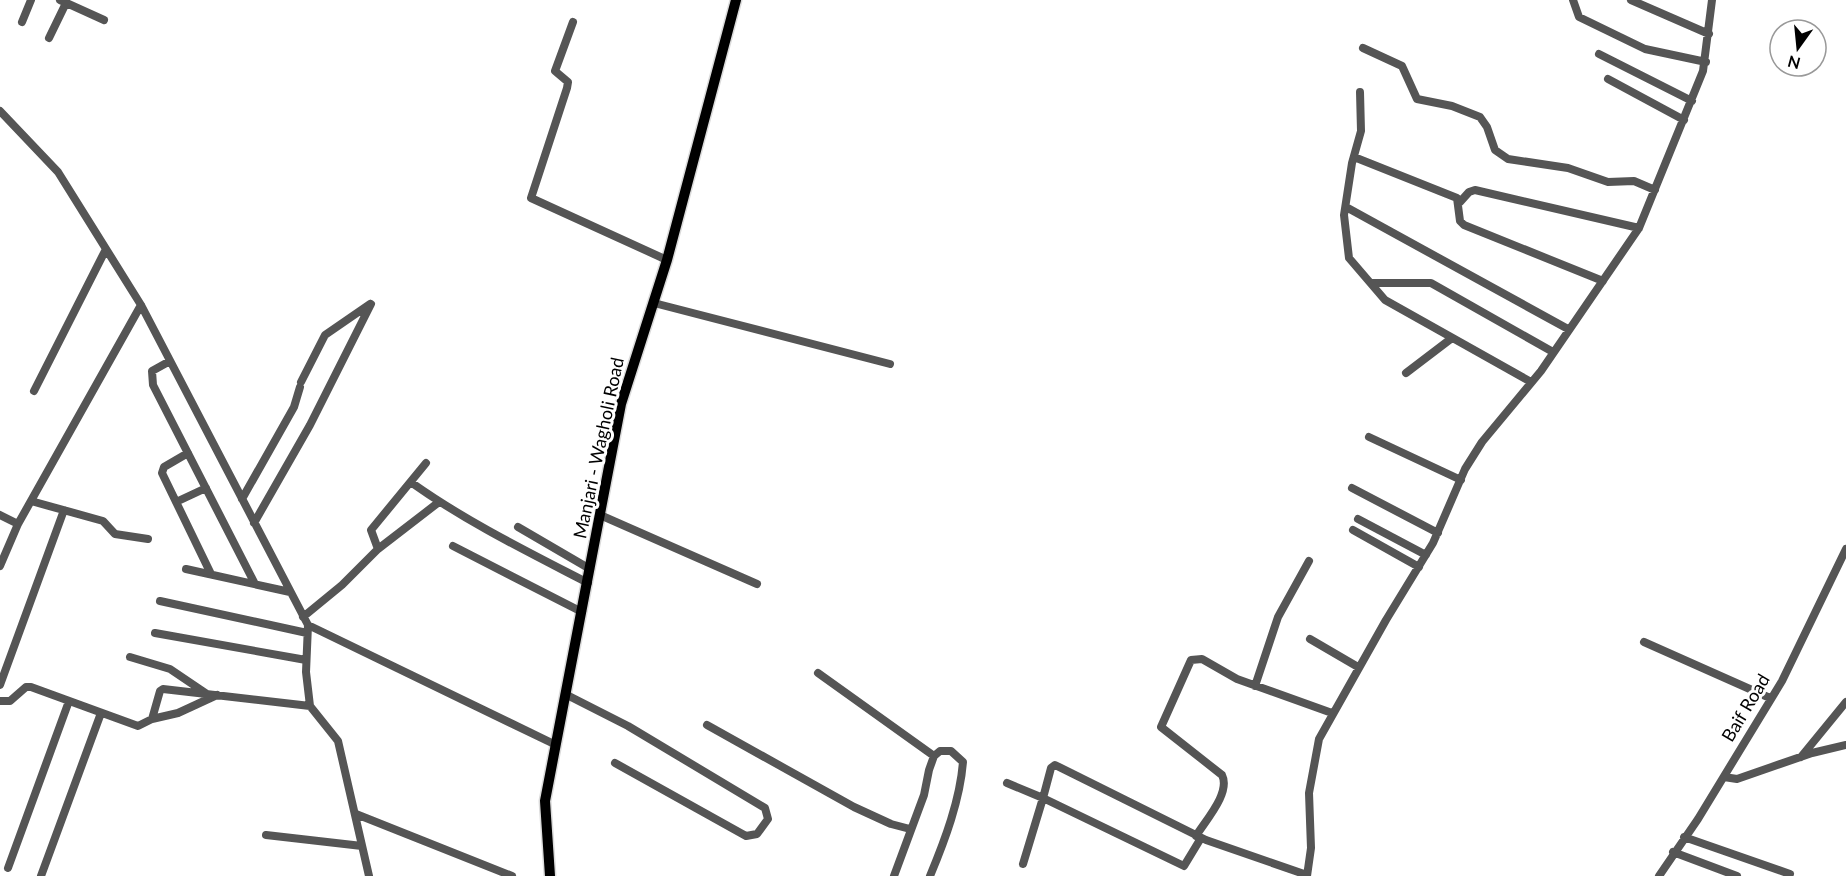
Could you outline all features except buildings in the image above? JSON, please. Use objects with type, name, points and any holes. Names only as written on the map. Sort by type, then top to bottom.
[{"type":"main road","name":"Manjari - Wagholi Road","points":[[550,876],[545,801],[554,744],[588,583],[621,404],[667,260],[720,70],[736,0]]},
{"type":"street","points":[[22,22],[31,0]]},
{"type":"street","points":[[1573,0],[1579,17],[1645,49],[1706,62]]},
{"type":"street","points":[[1631,0],[1709,34]]},
{"type":"street","points":[[1023,864],[1051,768],[1055,765],[1199,837],[1307,875],[1311,848],[1309,793],[1319,739],[1332,713],[1426,555],[1461,480],[1482,442],[1531,382],[1639,228],[1706,62],[1712,0]]},
{"type":"street","points":[[49,38],[63,2],[104,20]]},
{"type":"street","points":[[573,22],[555,71],[568,85],[531,198],[667,260]]},
{"type":"street","points":[[1363,48],[1402,66],[1417,99],[1452,106],[1480,117],[1487,126],[1496,150],[1508,159],[1568,168],[1608,182],[1634,181],[1655,190]]},
{"type":"street","points":[[1599,54],[1692,101]]},
{"type":"street","points":[[1608,79],[1684,120]]},
{"type":"street","points":[[1360,92],[1361,131],[1354,157],[1344,221],[1349,258],[1385,300],[1531,382]]},
{"type":"street","points":[[0,125],[2,114]]},
{"type":"street","points":[[2,114],[58,172],[105,251],[141,304],[303,617],[308,629],[306,660],[310,706],[338,741],[369,876]]},
{"type":"street","points":[[1354,157],[1454,196],[1460,202]]},
{"type":"street","points":[[1603,281],[1464,225],[1460,221],[1460,202],[1468,192],[1474,190],[1639,228]]},
{"type":"street","points":[[1346,207],[1438,255],[1568,329]]},
{"type":"street","points":[[34,391],[105,251]]},
{"type":"street","points":[[1372,283],[1431,283],[1552,352]]},
{"type":"street","points":[[654,303],[890,364]]},
{"type":"street","points":[[0,566],[2,554],[18,524],[141,304]]},
{"type":"street","points":[[242,499],[294,406],[301,385],[325,335],[370,304],[310,425],[254,523]]},
{"type":"street","points":[[1406,373],[1452,338]]},
{"type":"street","points":[[171,361],[152,371],[151,380],[255,584]]},
{"type":"street","points":[[1369,437],[1461,480]]},
{"type":"street","points":[[188,453],[162,470],[211,574]]},
{"type":"street","points":[[378,549],[371,530],[412,483],[426,463]]},
{"type":"street","points":[[412,483],[439,502],[588,583]]},
{"type":"street","points":[[176,502],[206,488]]},
{"type":"street","points":[[1352,488],[1438,533]]},
{"type":"street","points":[[31,501],[107,522],[109,530],[115,534],[148,540]]},
{"type":"street","points":[[303,617],[342,585],[378,549],[439,502]]},
{"type":"street","points":[[0,685],[64,510]]},
{"type":"street","points":[[0,515],[18,524]]},
{"type":"street","points":[[600,515],[757,584]]},
{"type":"street","points":[[1358,519],[1426,555]]},
{"type":"street","points":[[518,527],[590,569]]},
{"type":"street","points":[[1353,531],[1419,567]]},
{"type":"street","points":[[453,546],[582,612]]},
{"type":"street","name":"Baif Road","points":[[1659,876],[1724,777],[1782,681],[1843,562],[1846,549]]},
{"type":"street","points":[[1255,686],[1278,617],[1309,561]]},
{"type":"street","points":[[186,569],[290,592]]},
{"type":"street","points":[[160,602],[308,629],[554,744]]},
{"type":"street","points":[[155,633],[306,660]]},
{"type":"street","points":[[1310,639],[1359,668]]},
{"type":"street","points":[[1644,642],[1770,698]]},
{"type":"street","points":[[129,657],[170,669],[207,694]]},
{"type":"street","points":[[1179,876],[1223,792],[1225,781],[1222,775],[1161,730],[1162,721],[1188,665],[1194,659],[1202,659],[1255,686],[1332,713]]},
{"type":"street","points":[[818,673],[934,756]]},
{"type":"street","points":[[0,700],[10,701],[28,687],[138,726],[152,719],[178,713],[217,695]]},
{"type":"street","points":[[152,719],[162,689],[310,706]]},
{"type":"street","points":[[565,694],[628,726],[765,808],[768,819],[757,834],[746,836],[615,763]]},
{"type":"street","points":[[8,868],[69,701]]},
{"type":"street","points":[[1800,757],[1846,702]]},
{"type":"street","points":[[41,876],[101,713]]},
{"type":"street","points":[[707,725],[854,807],[910,830]]},
{"type":"street","points":[[1724,777],[1737,779],[1800,757],[1846,745]]},
{"type":"street","points":[[894,876],[934,756],[940,751],[951,751],[963,762],[946,836],[930,876]]},
{"type":"street","points":[[1007,783],[1184,866]]},
{"type":"street","points":[[356,814],[512,876]]},
{"type":"street","points":[[266,835],[362,846]]},
{"type":"street","points":[[1684,837],[1790,874]]},
{"type":"street","points":[[1673,852],[1732,875]]},
{"type":"street","points":[[1704,876],[1707,865]]},
{"type":"street","points":[[497,876],[504,876]]}]
